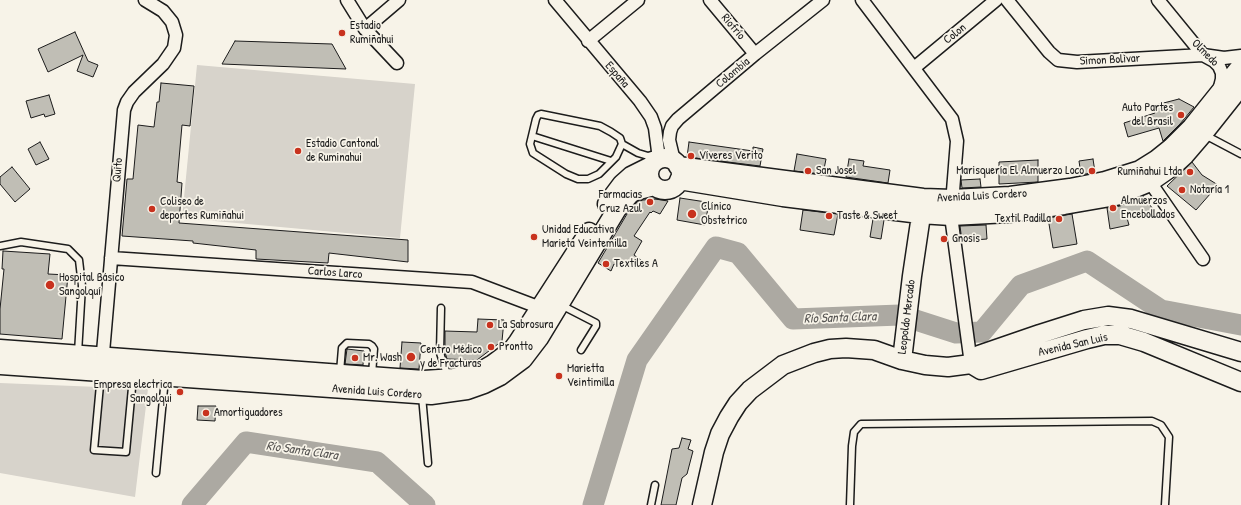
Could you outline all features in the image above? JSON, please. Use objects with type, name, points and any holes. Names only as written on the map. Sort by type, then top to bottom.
[{"type":"main road","name":"Avenida Luis Cordero","points":[[952,208],[1010,196],[1070,188],[1105,181],[1140,170],[1156,160],[1181,138],[1241,66]]},
{"type":"main road","name":"Avenida Luis Cordero","points":[[0,349],[78,355],[133,375],[165,378],[431,395],[467,390],[500,376],[522,359],[539,338],[551,309],[622,184],[636,172],[667,164],[783,197],[1009,212],[1064,205],[1116,196],[1150,182],[1173,166],[1185,155],[1204,134],[1241,86]]},
{"type":"main road","points":[[667,164],[673,188],[658,188],[654,186],[650,179],[649,170],[667,164]]},
{"type":"main road","name":"Avenida Luis Cordero","points":[[0,365],[102,364],[340,374],[424,380],[454,378],[481,371],[504,356],[551,309],[617,209],[630,194],[635,191],[654,186]]},
{"type":"main road","name":"Leopoldo Mercado","points":[[702,505],[714,452],[720,434],[729,417],[738,403],[750,390],[783,365],[814,353],[846,348],[874,350],[902,360],[922,206]]},
{"type":"main road","name":"Avenida San Luis","points":[[972,364],[980,355],[1084,320],[1108,316],[1131,319],[1241,352]]},
{"type":"main road","name":"Avenida San Luis","points":[[902,360],[925,365],[948,367],[972,364],[981,370],[1087,338],[1104,335],[1120,335],[1144,342],[1241,382]]},
{"type":"street","name":"Quito","points":[[102,364],[124,110],[127,102],[134,92],[163,64],[174,48],[176,35],[172,22],[163,11],[145,0]]},
{"type":"street","points":[[347,0],[365,29],[397,63]]},
{"type":"street","points":[[365,29],[399,0]]},
{"type":"street","name":"España","points":[[555,0],[640,101],[650,116],[667,164]]},
{"type":"street","points":[[588,41],[638,0]]},
{"type":"street","name":"Riofrío","points":[[710,0],[756,54]]},
{"type":"street","name":"Colombia","points":[[667,164],[670,132],[672,126],[678,119],[823,0]]},
{"type":"street","points":[[862,0],[952,119],[957,141],[952,208],[962,296],[972,364]]},
{"type":"street","name":"Colon","points":[[914,68],[996,0]]},
{"type":"street","name":"Simon Bolìvar","points":[[1007,0],[1049,52],[1058,60],[1077,62],[1203,55],[1224,58],[1241,56]]},
{"type":"street","name":"Olmedo","points":[[1158,0],[1203,55],[1214,61],[1219,66],[1222,72],[1222,86],[1219,93]]},
{"type":"street","points":[[1150,182],[1203,259]]},
{"type":"street","name":"Carlos Larco","points":[[111,258],[472,282],[551,309]]},
{"type":"lane","points":[[622,144],[616,157],[599,174],[588,179],[578,179],[566,174],[533,153],[530,144],[538,115],[541,114],[600,126],[620,138],[622,144],[642,155],[667,164]]},
{"type":"lane","points":[[1204,134],[1241,154]]},
{"type":"lane","points":[[532,136],[611,161]]},
{"type":"lane","points":[[0,246],[21,242],[68,249],[79,260],[82,286],[78,355]]},
{"type":"lane","points":[[441,308],[440,353],[449,378]]},
{"type":"lane","points":[[551,309],[596,323],[596,326],[581,350]]},
{"type":"lane","points":[[340,374],[342,348],[347,343],[369,344],[374,349],[372,376]]},
{"type":"lane","points":[[102,364],[94,450],[126,452],[133,375]]},
{"type":"lane","points":[[156,473],[165,378]]},
{"type":"lane","points":[[422,394],[428,463]]},
{"type":"lane","points":[[850,505],[852,446],[854,432],[861,424],[1152,421],[1162,425],[1169,437],[1165,505]]},
{"type":"lane","points":[[652,505],[655,485]]},
{"type":"shaded area","name":"Estadio Cantonal de Ruminahui","points":[[197,65],[415,84],[400,238],[182,218]]},
{"type":"shaded area","points":[[0,383],[148,389],[135,497],[0,473]]},
{"type":"building","points":[[75,32],[88,61],[98,65],[93,77],[77,71],[83,55],[48,72],[38,49]]},
{"type":"building","points":[[235,41],[332,44],[346,69],[222,64]]},
{"type":"building","points":[[161,83],[194,86],[190,126],[182,125],[177,182],[182,183],[179,223],[408,240],[408,262],[329,253],[328,263],[256,259],[256,250],[193,243],[193,241],[122,236],[127,179],[133,179],[138,125],[154,127]]},
{"type":"building","points":[[49,95],[55,114],[45,117],[44,114],[31,118],[26,101]]},
{"type":"building","points":[[1179,99],[1194,107],[1163,141],[1159,128],[1128,137],[1124,123],[1155,113],[1152,106]]},
{"type":"building","points":[[40,142],[49,159],[36,165],[28,149]]},
{"type":"building","points":[[689,142],[753,151],[753,147],[763,149],[760,166],[687,157]]},
{"type":"building","points":[[797,154],[826,159],[823,174],[794,171]]},
{"type":"building","points":[[849,159],[864,161],[863,166],[890,170],[888,183],[846,177]]},
{"type":"building","points":[[1093,159],[1095,172],[1081,175],[1079,161]]},
{"type":"building","points":[[1038,160],[1038,182],[999,184],[999,162]]},
{"type":"building","points":[[1192,162],[1202,175],[1218,185],[1196,210],[1167,186]]},
{"type":"building","points":[[12,167],[30,189],[15,202],[0,184],[0,177]]},
{"type":"building","points":[[980,179],[981,187],[962,188],[961,180]]},
{"type":"building","points":[[1143,196],[1156,213],[1127,218],[1129,225],[1110,229],[1107,208],[1120,206]]},
{"type":"building","name":"Clínico Obstetrico","points":[[680,198],[706,202],[705,207],[708,208],[705,225],[677,220]]},
{"type":"building","points":[[655,199],[668,201],[660,214],[653,211],[651,213],[650,212],[634,236],[642,241],[634,255],[641,260],[635,268],[624,261],[620,267],[614,264],[611,271],[598,263],[627,214],[637,202]]},
{"type":"building","points":[[803,210],[838,214],[834,235],[800,230]]},
{"type":"building","points":[[1072,214],[1077,244],[1053,248],[1048,218]]},
{"type":"building","points":[[873,219],[884,220],[881,239],[870,237]]},
{"type":"building","points":[[986,225],[987,239],[962,241],[960,226]]},
{"type":"building","points":[[3,251],[50,254],[48,274],[68,275],[62,339],[0,334],[0,309],[4,269],[2,269]]},
{"type":"building","points":[[478,319],[504,320],[502,341],[477,360],[447,359],[445,352],[445,331],[477,332]]},
{"type":"building","name":"Centro Médico y de Fracturas","points":[[402,342],[421,343],[419,369],[400,368]]},
{"type":"building","name":"Mr. Wash","points":[[347,349],[364,351],[363,365],[345,364]]},
{"type":"building","name":"Amortiguadores","points":[[198,406],[216,406],[215,421],[197,420]]},
{"type":"building","points":[[682,438],[691,440],[688,449],[693,451],[687,474],[682,478],[676,505],[661,505],[672,449],[679,448]]},
{"type":"waterway","name":"Río Santa Clara","points":[[593,505],[637,360],[716,247],[738,253],[793,319],[900,315],[956,333],[982,332],[1021,285],[1087,261],[1161,310],[1241,325]]},
{"type":"waterway","name":"Río Santa Clara","points":[[192,505],[246,442],[377,462],[425,505]]},
{"type":"place","name":"Estadio Rumiñahui","points":[[342,33]]},
{"type":"place","name":"Auto Partes del Brasil","points":[[1181,115]]},
{"type":"place","name":"Estadio Cantonal de Ruminahui","points":[[298,151]]},
{"type":"place","name":"Víveres Verito","points":[[691,156]]},
{"type":"place","name":"San Josel","points":[[808,171]]},
{"type":"place","name":"Marisquería El Almuerzo Loco","points":[[1092,171]]},
{"type":"place","name":"Rumiñahui Ltda","points":[[1190,172]]},
{"type":"place","name":"Notaría 1","points":[[1182,190]]},
{"type":"place","name":"Farmacias Cruz Azul","points":[[650,202]]},
{"type":"place","name":"Almuerzos Encebollados","points":[[1113,208]]},
{"type":"place","name":"Coliseo de deportes Rumiñahui","points":[[152,209]]},
{"type":"place","name":"Clínico Obstetrico","points":[[692,214]]},
{"type":"place","name":"Taste & Sweet","points":[[829,216]]},
{"type":"place","name":"Textil Padilla","points":[[1059,219]]},
{"type":"place","name":"Unidad Educativa Marieta Veintemilla","points":[[534,237]]},
{"type":"place","name":"Gnosis","points":[[944,239]]},
{"type":"place","name":"Textiles A","points":[[606,264]]},
{"type":"place","name":"Hospital Básico Sangolquí","points":[[50,285]]},
{"type":"place","name":"La Sabrosura","points":[[490,325]]},
{"type":"place","name":"Prontto","points":[[491,347]]},
{"type":"place","name":"Centro Médico y de Fracturas","points":[[411,357]]},
{"type":"place","name":"Mr. Wash","points":[[355,358]]},
{"type":"place","name":"Marietta Veintimilla","points":[[559,376]]},
{"type":"place","name":"Empresa electrica Sangolqui","points":[[180,392]]},
{"type":"place","name":"Amortiguadores","points":[[206,413]]}]
